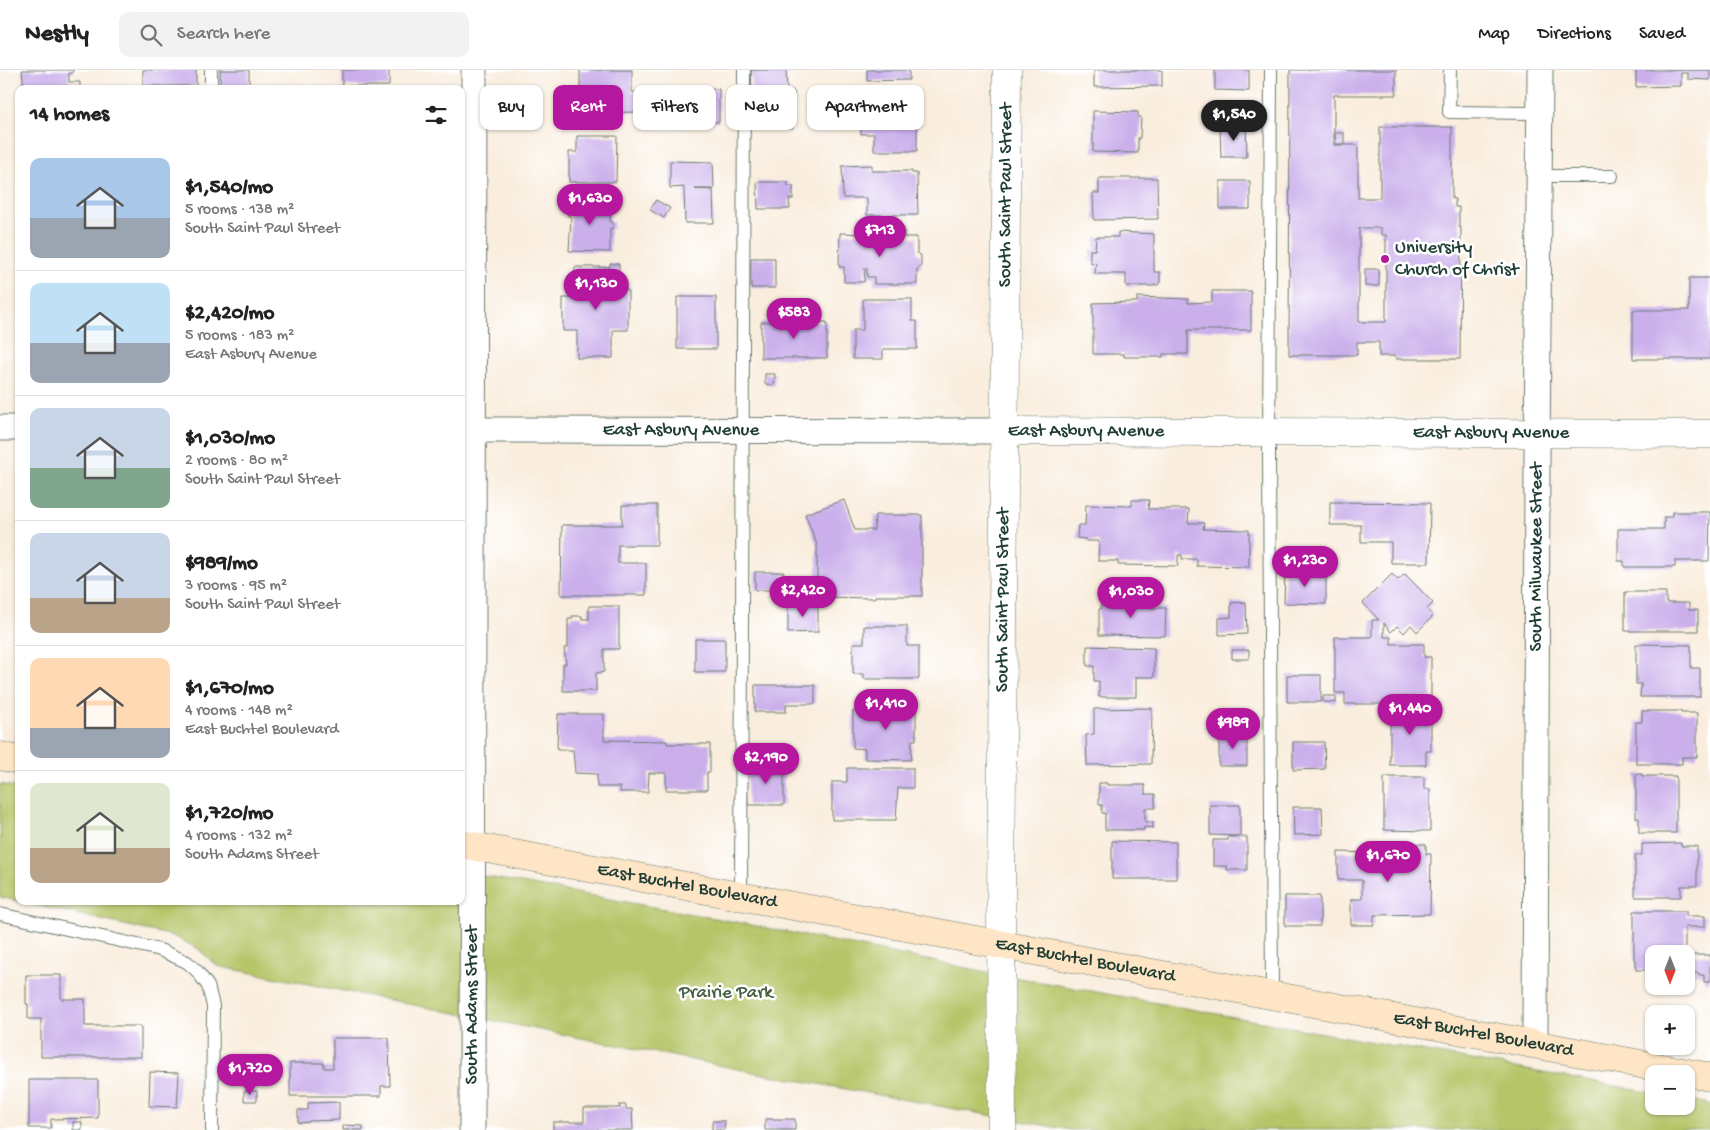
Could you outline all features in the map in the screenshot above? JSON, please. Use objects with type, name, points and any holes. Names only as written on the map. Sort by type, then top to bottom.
[{"type":"main road","points":[[0,756],[15,759]]},
{"type":"main road","name":"East Buchtel Boulevard","points":[[467,845],[1710,1077]]},
{"type":"street","name":"South Adams Street","points":[[472,1130],[467,845],[467,430],[474,70]]},
{"type":"street","name":"South Saint Paul Street","points":[[1002,1130],[1001,904],[1007,70]]},
{"type":"street","name":"South Milwaukee Street","points":[[1535,1045],[1540,70]]},
{"type":"street","points":[[0,428],[15,428]]},
{"type":"street","name":"East Asbury Avenue","points":[[467,430],[1269,431],[1710,434]]},
{"type":"lane","points":[[211,70],[211,85]]},
{"type":"lane","points":[[741,896],[744,70]]},
{"type":"lane","points":[[1270,70],[1269,431],[1272,995]]},
{"type":"lane","points":[[1450,70],[1449,112],[1540,113]]},
{"type":"lane","points":[[1539,176],[1612,176]]},
{"type":"lane","points":[[0,914],[160,950],[187,962],[197,971],[208,986],[213,1006],[212,1130]]},
{"type":"green space","name":"Prairie Park","points":[[0,784],[15,787],[15,900],[0,897]]},
{"type":"green space","name":"Prairie Park","points":[[465,873],[736,922],[997,974],[1645,1091],[1645,1115],[1695,1115],[1695,1101],[1710,1104],[1710,1130],[1070,1130],[758,1073],[217,966],[197,948],[173,936],[35,905],[465,905]]},
{"type":"building","points":[[22,70],[73,70],[73,73],[69,73],[69,82],[80,82],[80,85],[24,85]]},
{"type":"building","points":[[143,70],[196,70],[196,85],[143,85]]},
{"type":"building","points":[[220,70],[249,70],[249,85],[220,85]]},
{"type":"building","points":[[342,70],[389,70],[389,85],[342,85]]},
{"type":"building","points":[[580,70],[632,70],[633,112],[623,112],[623,85],[580,85]]},
{"type":"building","points":[[751,70],[786,70],[787,85],[752,85]]},
{"type":"building","points":[[867,70],[909,70],[909,80],[867,81]]},
{"type":"building","points":[[1094,70],[1162,70],[1162,86],[1094,87]]},
{"type":"building","points":[[1215,70],[1249,70],[1249,91],[1215,90]]},
{"type":"building","points":[[1290,70],[1396,70],[1396,95],[1334,95],[1334,145],[1358,145],[1358,198],[1380,198],[1380,127],[1452,127],[1452,199],[1455,199],[1455,207],[1459,207],[1459,227],[1461,227],[1460,359],[1396,359],[1396,356],[1379,356],[1379,342],[1357,342],[1357,355],[1289,355]],"holes":[[[1359,228],[1381,228],[1381,235],[1386,235],[1386,322],[1359,322]]]},
{"type":"building","points":[[1636,70],[1710,70],[1710,80],[1688,79],[1688,73],[1681,73],[1681,86],[1636,87]]},
{"type":"building","points":[[716,89],[719,89],[719,122],[716,122]]},
{"type":"building","points":[[1093,111],[1138,112],[1138,117],[1141,117],[1138,153],[1093,152]]},
{"type":"building","points":[[1246,126],[1247,157],[1221,157],[1220,127]]},
{"type":"building","points":[[861,130],[917,130],[917,151],[874,151],[874,134],[861,134]]},
{"type":"building","points":[[1335,133],[1344,133],[1344,144],[1336,144]]},
{"type":"building","points":[[577,136],[617,136],[616,182],[569,182],[569,152],[577,152]]},
{"type":"building","points":[[670,161],[713,162],[714,189],[695,189],[713,190],[714,223],[685,223],[684,187],[670,188]]},
{"type":"building","points":[[872,165],[872,171],[912,171],[912,173],[917,173],[918,215],[867,215],[867,198],[843,198],[842,166]]},
{"type":"building","points":[[1099,178],[1157,178],[1158,219],[1094,220],[1093,193],[1099,193]]},
{"type":"building","points":[[1220,181],[1250,181],[1250,209],[1220,209]]},
{"type":"building","points":[[757,182],[788,182],[788,186],[793,186],[793,199],[789,199],[790,209],[758,209]]},
{"type":"building","points":[[656,200],[670,208],[664,218],[650,210]]},
{"type":"building","points":[[568,201],[610,201],[610,222],[613,222],[613,229],[610,228],[610,252],[569,251],[571,216],[568,216]]},
{"type":"building","points":[[893,228],[904,228],[904,237],[917,237],[917,253],[921,256],[921,267],[917,269],[917,284],[874,284],[874,277],[867,277],[867,268],[865,268],[864,282],[844,282],[844,267],[839,267],[840,233],[867,234],[867,237],[893,237]]},
{"type":"building","points":[[1118,232],[1154,234],[1154,272],[1160,272],[1160,282],[1158,285],[1126,286],[1126,274],[1095,274],[1096,263],[1090,262],[1090,250],[1095,250],[1096,237],[1118,237]]},
{"type":"building","points":[[751,258],[775,258],[775,288],[751,288]]},
{"type":"building","points":[[610,264],[619,264],[619,290],[628,290],[628,330],[613,330],[613,358],[577,358],[577,331],[563,331],[563,298],[575,298],[575,267],[610,267]]},
{"type":"building","points":[[1365,269],[1379,269],[1379,286],[1365,286]]},
{"type":"building","points":[[1689,278],[1710,278],[1710,359],[1633,359],[1633,310],[1689,310]]},
{"type":"building","points":[[1212,291],[1251,291],[1251,330],[1188,330],[1188,354],[1163,354],[1163,357],[1124,357],[1124,354],[1093,354],[1093,303],[1137,302],[1137,297],[1188,299],[1188,303],[1212,302]]},
{"type":"building","points":[[677,297],[716,297],[716,349],[677,349]]},
{"type":"building","points":[[863,299],[912,299],[912,321],[917,321],[917,349],[883,349],[883,359],[853,359],[853,330],[863,330]]},
{"type":"building","points":[[761,322],[827,322],[827,358],[761,358]]},
{"type":"building","points":[[765,374],[775,374],[774,385],[765,384]]},
{"type":"building","points":[[844,500],[855,530],[874,530],[875,515],[922,515],[922,596],[875,596],[875,598],[817,597],[817,545],[805,514]]},
{"type":"building","points":[[1132,500],[1149,500],[1148,509],[1189,509],[1188,523],[1204,523],[1203,529],[1249,530],[1249,567],[1197,566],[1197,559],[1182,559],[1182,555],[1178,555],[1178,566],[1118,565],[1118,561],[1098,561],[1099,541],[1086,541],[1086,539],[1077,538],[1078,525],[1085,525],[1086,505],[1132,506]]},
{"type":"building","points":[[1330,502],[1430,503],[1429,563],[1391,563],[1391,542],[1361,542],[1361,525],[1330,525]]},
{"type":"building","points":[[622,505],[657,505],[657,545],[618,545],[618,563],[646,563],[646,595],[561,595],[562,525],[622,525]]},
{"type":"building","points":[[1672,512],[1710,512],[1709,561],[1675,561],[1675,567],[1624,567],[1624,561],[1618,561],[1618,529],[1664,529],[1664,517],[1672,517]]},
{"type":"building","points":[[755,572],[784,572],[784,590],[755,590]]},
{"type":"building","points":[[1285,572],[1326,573],[1326,604],[1284,603]]},
{"type":"building","points":[[1392,574],[1398,580],[1405,574],[1433,603],[1427,609],[1433,616],[1417,632],[1411,625],[1404,633],[1397,626],[1391,632],[1384,623],[1384,637],[1391,637],[1391,644],[1424,644],[1424,657],[1431,657],[1431,697],[1394,697],[1394,704],[1345,704],[1345,693],[1335,693],[1335,637],[1372,637],[1372,620],[1379,620],[1363,603]]},
{"type":"building","points":[[1625,592],[1666,592],[1666,603],[1689,603],[1689,610],[1698,610],[1698,631],[1625,631]]},
{"type":"building","points":[[1101,601],[1152,602],[1151,608],[1166,608],[1165,636],[1099,635],[1099,609],[1101,609]]},
{"type":"building","points":[[1246,602],[1247,634],[1219,635],[1219,618],[1231,617],[1231,603]]},
{"type":"building","points":[[818,603],[818,632],[788,633],[788,604]]},
{"type":"building","points":[[589,606],[619,606],[619,649],[604,649],[604,672],[596,673],[596,691],[563,691],[563,664],[566,664],[564,648],[568,648],[568,619],[572,619],[572,616],[582,616],[582,619],[589,619]]},
{"type":"building","points":[[864,626],[907,626],[907,646],[919,646],[919,679],[864,679],[864,674],[853,674],[853,643],[864,643]]},
{"type":"building","points":[[695,639],[725,639],[725,672],[695,672]]},
{"type":"building","points":[[1636,644],[1691,645],[1691,668],[1700,668],[1700,697],[1640,697],[1641,684],[1636,684]]},
{"type":"building","points":[[1087,646],[1154,648],[1154,677],[1136,677],[1136,697],[1099,697],[1099,681],[1094,681],[1094,666],[1087,666]]},
{"type":"building","points":[[1232,650],[1249,650],[1249,659],[1232,659]]},
{"type":"building","points":[[1287,675],[1321,675],[1321,702],[1287,702]]},
{"type":"building","points":[[755,685],[815,685],[815,704],[786,704],[786,712],[755,712]]},
{"type":"building","points":[[1323,696],[1336,696],[1336,703],[1323,702]]},
{"type":"building","points":[[865,703],[916,704],[916,740],[912,740],[911,760],[865,759],[865,749],[853,748],[853,711],[865,712]]},
{"type":"building","points":[[1152,708],[1151,764],[1087,765],[1086,735],[1094,734],[1094,709]]},
{"type":"building","points":[[1390,709],[1431,709],[1431,751],[1426,751],[1426,765],[1390,765]]},
{"type":"building","points":[[1642,711],[1697,713],[1697,757],[1682,757],[1682,764],[1636,764],[1636,722],[1642,722]]},
{"type":"building","points":[[558,714],[604,714],[604,740],[667,741],[667,744],[710,744],[710,772],[707,772],[707,790],[666,790],[666,773],[649,773],[648,792],[620,792],[620,787],[597,787],[597,774],[575,773],[573,750],[557,750]]},
{"type":"building","points":[[1219,734],[1247,734],[1247,766],[1219,766]]},
{"type":"building","points":[[1293,742],[1324,742],[1325,769],[1293,770]]},
{"type":"building","points":[[747,766],[784,766],[784,805],[748,805]]},
{"type":"building","points":[[847,768],[913,768],[913,788],[898,788],[896,820],[832,820],[832,782],[847,782]]},
{"type":"building","points":[[1636,774],[1642,774],[1642,776],[1676,776],[1676,833],[1639,833],[1639,818],[1636,818]]},
{"type":"building","points":[[1384,777],[1424,777],[1424,789],[1430,789],[1430,831],[1384,830]]},
{"type":"building","points":[[1099,783],[1107,783],[1107,785],[1145,785],[1145,794],[1155,794],[1155,808],[1145,808],[1145,822],[1153,822],[1153,828],[1144,827],[1144,830],[1105,830],[1105,813],[1102,813],[1102,805],[1099,805]]},
{"type":"building","points":[[1210,805],[1240,805],[1240,836],[1210,835]]},
{"type":"building","points":[[1293,807],[1322,807],[1323,834],[1294,835]]},
{"type":"building","points":[[1228,837],[1247,837],[1247,870],[1227,870],[1227,866],[1213,866],[1213,840],[1228,840]]},
{"type":"building","points":[[1112,841],[1176,842],[1176,879],[1112,879]]},
{"type":"building","points":[[1681,843],[1681,846],[1697,846],[1697,886],[1681,886],[1681,897],[1635,897],[1635,855],[1642,855],[1642,844]]},
{"type":"building","points":[[1413,844],[1426,844],[1426,854],[1431,854],[1430,914],[1374,915],[1374,925],[1351,925],[1351,899],[1362,899],[1362,880],[1338,880],[1338,852],[1413,854]]},
{"type":"building","points":[[1285,896],[1320,896],[1320,926],[1285,926]]},
{"type":"building","points":[[1634,911],[1686,911],[1686,916],[1705,916],[1705,927],[1685,927],[1685,945],[1645,945],[1645,970],[1636,970],[1636,960],[1634,960]]},
{"type":"building","points":[[1695,955],[1710,955],[1710,982],[1704,982],[1704,975],[1699,975],[1699,973],[1695,973]]},
{"type":"building","points":[[26,975],[61,975],[61,999],[85,999],[85,1026],[141,1026],[141,1057],[41,1057],[41,1019],[28,1019]]},
{"type":"building","points":[[333,1038],[389,1038],[390,1086],[381,1086],[381,1096],[290,1096],[290,1063],[324,1063],[324,1068],[333,1068]]},
{"type":"building","points":[[150,1072],[179,1073],[177,1107],[149,1106]]},
{"type":"building","points":[[29,1080],[98,1080],[98,1118],[51,1119],[51,1128],[29,1128]]},
{"type":"building","points":[[244,1091],[257,1091],[257,1101],[244,1101]]},
{"type":"building","points":[[339,1102],[339,1120],[298,1123],[298,1110],[308,1110],[308,1103]]},
{"type":"building","points":[[619,1105],[626,1105],[626,1109],[632,1109],[633,1130],[553,1130],[553,1122],[584,1122],[584,1108],[620,1108]]},
{"type":"building","points":[[765,1119],[795,1119],[795,1130],[765,1130]]},
{"type":"building","points":[[712,1121],[725,1121],[724,1130],[712,1130]]},
{"type":"building","points":[[73,1122],[82,1122],[82,1130],[73,1130]]},
{"type":"building","points":[[343,1125],[363,1126],[363,1130],[343,1130]]},
{"type":"place","name":"University Church of Christ","points":[[1385,259]]}]
